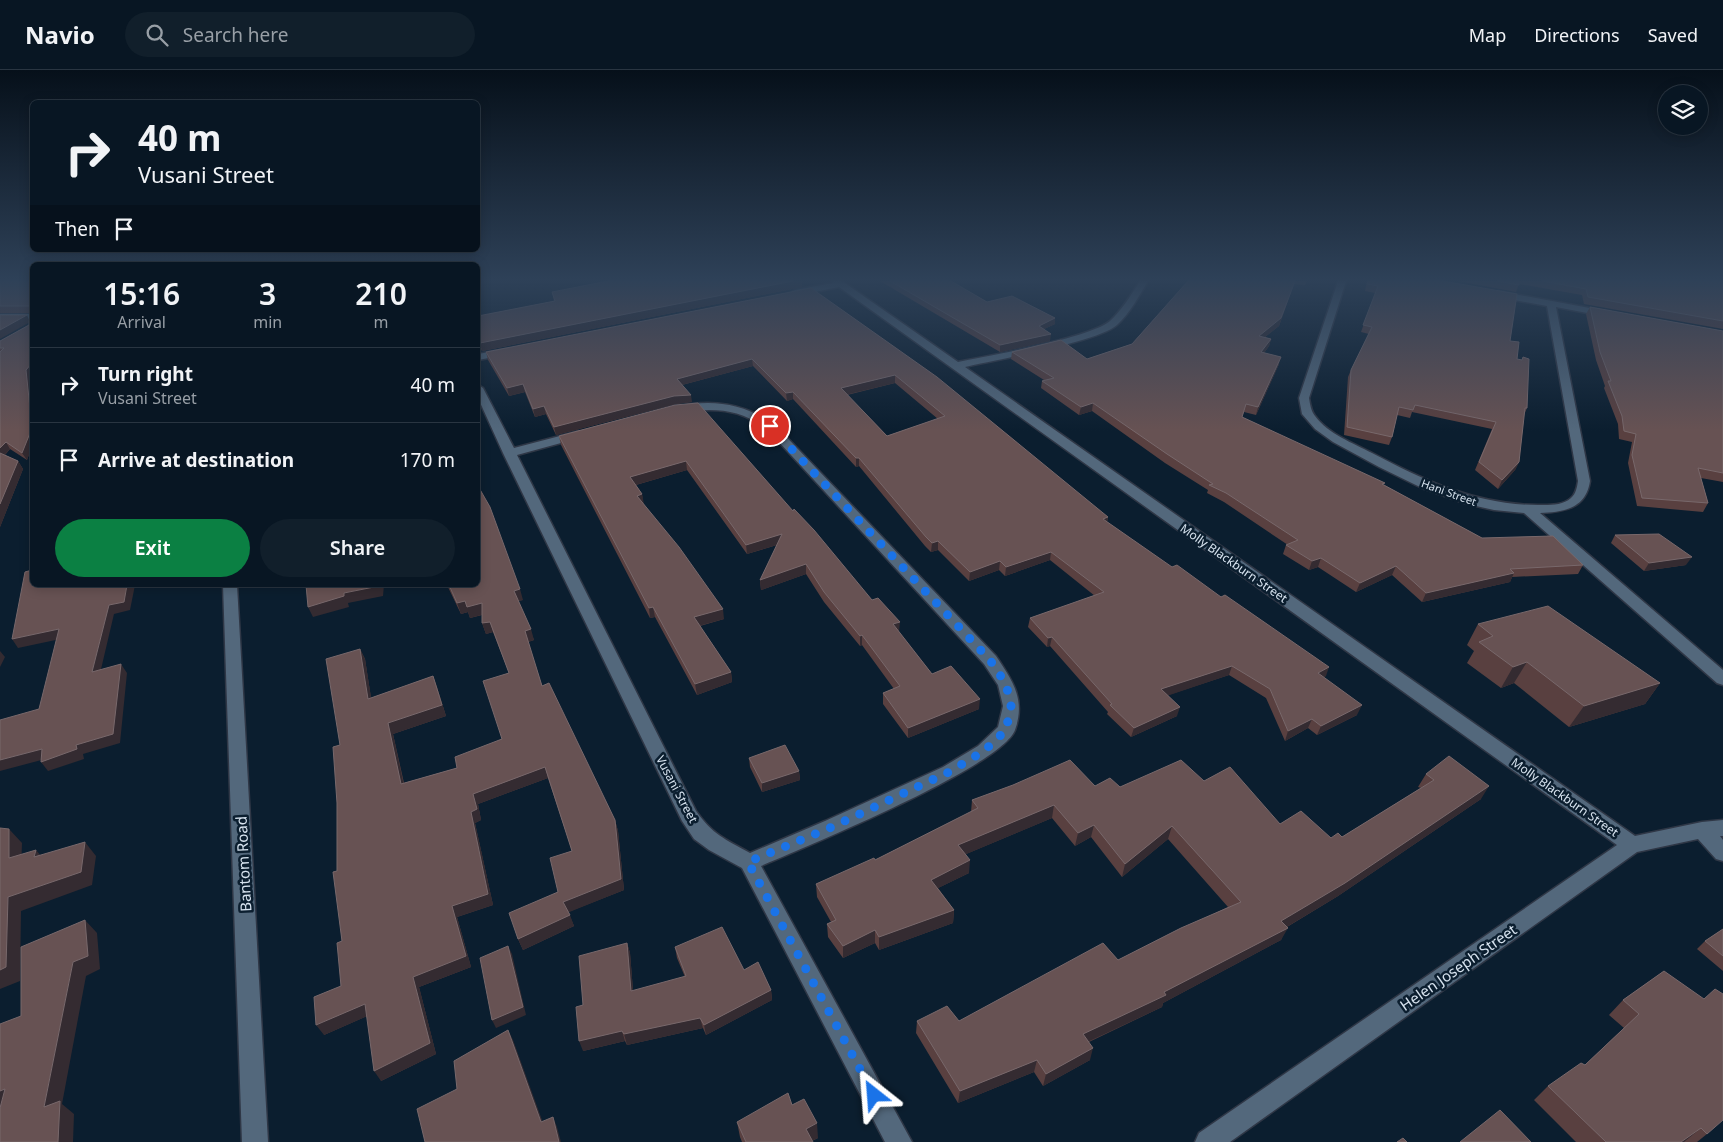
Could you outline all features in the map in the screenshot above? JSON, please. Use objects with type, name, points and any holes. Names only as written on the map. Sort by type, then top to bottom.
[{"type":"street","name":"Molly Blackburn Street","points":[[906,331],[1632,845]]},
{"type":"street","points":[[956,366],[1078,338],[1098,331]]},
{"type":"street","name":"Hani Street","points":[[1326,331],[1304,398],[1304,408],[1314,422],[1329,435],[1448,494],[1489,505],[1529,510],[1553,509],[1566,506],[1577,501],[1583,492],[1584,481],[1556,331]]},
{"type":"street","points":[[480,357],[516,350]]},
{"type":"street","name":"Vusani Street","points":[[480,392],[689,816],[701,833],[748,862]]},
{"type":"street","points":[[668,412],[704,406],[722,406],[756,416],[770,426],[990,660],[1006,684],[1011,706],[1006,730],[984,751],[949,772],[832,827],[748,862],[899,1142]]},
{"type":"street","points":[[509,453],[589,432]]},
{"type":"street","points":[[1529,510],[1723,679]]},
{"type":"street","name":"Bantom Road","points":[[230,587],[255,1142]]},
{"type":"street","points":[[1712,829],[1723,853]]},
{"type":"street","name":"Helen Joseph Street","points":[[1208,1142],[1632,845],[1712,829]]},
{"type":"building","points":[[18,331],[30,331],[30,365],[26,370],[30,409],[30,433],[22,453],[6,442],[0,448],[0,352],[4,348],[0,348],[0,341]]},
{"type":"building","points":[[480,331],[540,331],[480,343]]},
{"type":"building","points":[[593,331],[872,331],[937,377],[1108,517],[1103,519],[1172,567],[1177,565],[1221,597],[1225,595],[1329,667],[1318,673],[1362,705],[1321,726],[1312,719],[1288,731],[1270,689],[1232,666],[1161,689],[1180,707],[1134,728],[1110,705],[1112,704],[1052,637],[1048,638],[1030,618],[1104,592],[1051,552],[1006,567],[1000,561],[970,572],[938,541],[932,543],[859,458],[856,458],[793,392],[786,393],[752,359],[677,379],[691,395],[674,396],[554,427],[544,406],[533,409],[523,384],[507,388],[486,352]],"holes":[[[895,375],[945,416],[887,436],[841,388]]]},
{"type":"building","points":[[976,331],[1047,331],[1051,334],[1000,345]]},
{"type":"building","points":[[1144,331],[1265,331],[1259,336],[1271,339],[1261,352],[1281,357],[1258,407],[1246,404],[1242,417],[1385,483],[1382,484],[1482,538],[1553,536],[1583,565],[1510,569],[1514,573],[1426,593],[1396,566],[1360,583],[1321,558],[1312,561],[1286,545],[1298,540],[1226,493],[1209,485],[1213,484],[1093,403],[1081,407],[1042,381],[1054,378],[1012,352],[1061,340],[1087,359],[1132,344]]},
{"type":"building","points":[[1370,331],[1511,331],[1510,341],[1519,342],[1517,359],[1522,360],[1523,357],[1529,359],[1527,408],[1525,408],[1519,462],[1502,480],[1479,462],[1496,422],[1415,405],[1413,410],[1399,407],[1392,437],[1347,427],[1351,370]]},
{"type":"building","points":[[1595,331],[1723,331],[1723,473],[1698,468],[1708,503],[1642,498],[1632,455],[1636,434],[1624,431],[1622,416],[1608,381],[1611,381],[1600,352]]},
{"type":"building","points":[[698,403],[793,511],[794,509],[814,530],[872,600],[878,598],[900,622],[893,624],[932,674],[951,666],[980,699],[908,728],[883,693],[900,686],[862,635],[860,636],[824,592],[806,564],[760,580],[782,534],[746,545],[686,461],[630,477],[642,494],[637,496],[679,547],[723,609],[694,617],[731,672],[695,684],[653,607],[649,608],[559,436],[675,405]]},
{"type":"building","points":[[0,453],[18,461],[0,504]]},
{"type":"building","points":[[480,490],[490,507],[520,589],[514,591],[531,629],[525,631],[542,686],[549,683],[615,820],[621,879],[563,902],[570,915],[518,939],[509,913],[558,892],[550,858],[572,851],[545,767],[473,794],[477,809],[471,812],[488,894],[452,906],[466,956],[413,977],[430,1043],[374,1071],[365,1004],[316,1025],[314,997],[341,986],[337,943],[342,941],[333,872],[337,871],[337,803],[333,747],[340,745],[326,659],[360,649],[368,699],[433,676],[442,705],[388,723],[401,784],[457,768],[455,757],[502,739],[483,681],[509,673],[490,622],[482,623],[482,603],[467,607],[465,601],[457,603],[450,587],[480,587]]},
{"type":"building","points":[[1659,534],[1692,557],[1649,563],[1615,535]]},
{"type":"building","points":[[30,571],[30,587],[127,587],[124,602],[109,605],[92,672],[121,664],[113,734],[76,745],[77,749],[41,762],[42,749],[0,760],[0,720],[39,709],[59,629],[12,639],[25,572]]},
{"type":"building","points":[[306,587],[374,587],[344,593],[344,596],[308,607]]},
{"type":"building","points":[[1548,606],[1660,683],[1584,706],[1527,662],[1513,667],[1479,642],[1493,636],[1478,624]]},
{"type":"building","points":[[785,745],[799,771],[762,783],[749,758]]},
{"type":"building","points":[[1449,756],[1489,786],[1345,883],[1281,921],[1288,928],[1164,992],[1166,995],[1083,1034],[1093,1048],[1046,1074],[1037,1060],[960,1091],[917,1021],[947,1006],[959,1021],[1103,943],[1118,960],[1181,928],[1241,902],[1172,826],[1125,864],[1094,825],[1078,833],[1054,805],[958,845],[970,860],[931,880],[954,910],[879,937],[875,930],[843,946],[827,924],[836,920],[816,884],[874,858],[875,860],[978,808],[972,800],[1013,785],[1070,760],[1095,786],[1110,778],[1120,787],[1181,760],[1204,781],[1230,767],[1280,824],[1301,811],[1331,838],[1338,833],[1342,837],[1434,780],[1426,774]]},
{"type":"building","points":[[0,828],[9,829],[9,858],[36,850],[34,857],[85,842],[81,872],[8,897],[6,967],[0,970]]},
{"type":"building","points":[[85,920],[88,956],[73,962],[44,1107],[60,1101],[58,1142],[0,1142],[0,1108],[5,1089],[0,1091],[0,1024],[21,1016],[21,947]]},
{"type":"building","points":[[722,927],[744,970],[758,962],[771,990],[704,1025],[700,1018],[624,1034],[622,1031],[579,1041],[576,1007],[583,1005],[579,956],[627,943],[631,991],[686,976],[675,947]]},
{"type":"building","points":[[1723,929],[1723,956],[1705,941]]},
{"type":"building","points":[[508,946],[523,1007],[492,1020],[480,958]]},
{"type":"building","points":[[1664,971],[1704,999],[1715,989],[1723,994],[1723,1120],[1707,1134],[1701,1128],[1681,1142],[1606,1142],[1548,1086],[1581,1063],[1585,1065],[1639,1014],[1623,1000]]},
{"type":"building","points":[[508,1030],[541,1122],[553,1117],[559,1142],[425,1142],[417,1109],[457,1089],[454,1061]]},
{"type":"building","points":[[788,1093],[792,1105],[804,1099],[817,1123],[806,1129],[813,1142],[746,1142],[737,1122]]},
{"type":"building","points":[[1500,1110],[1531,1142],[1460,1142]]},
{"type":"building","points":[[1403,1138],[1407,1142],[1397,1142]]},
{"type":"route","points":[[770,426],[990,660],[1006,684],[1011,706],[1006,730],[984,751],[949,772],[832,827],[748,862],[874,1095]]}]
